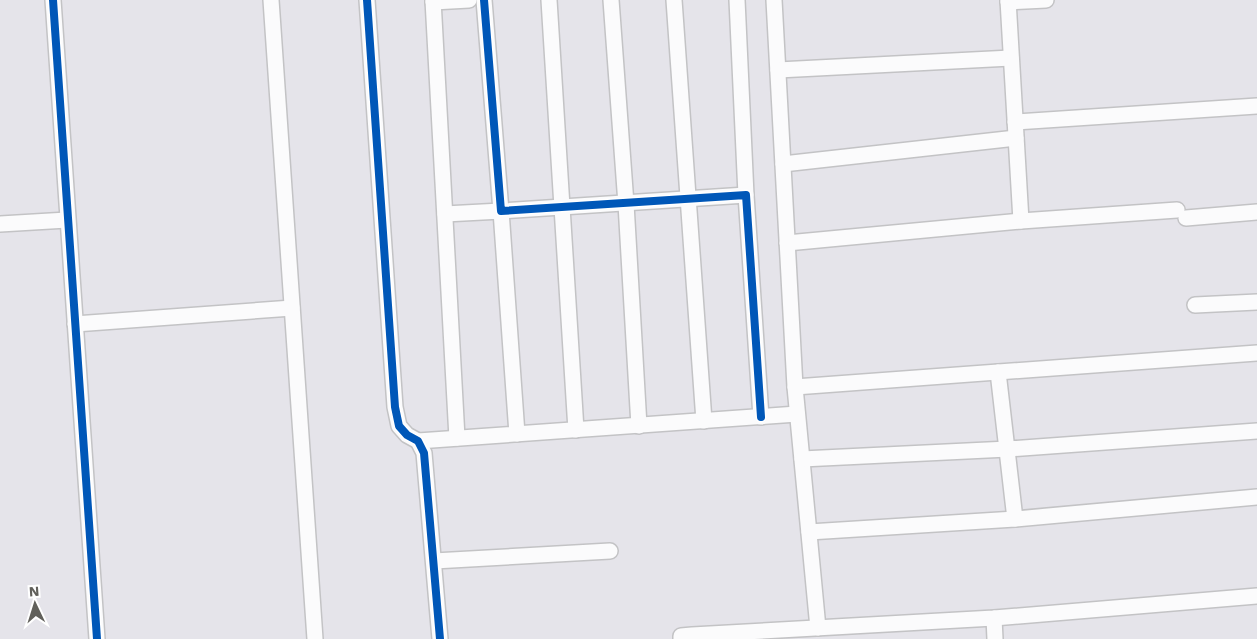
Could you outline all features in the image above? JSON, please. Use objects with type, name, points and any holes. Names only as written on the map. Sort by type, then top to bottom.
[{"type":"street","points":[[53,0],[97,639]]},
{"type":"street","points":[[271,0],[316,639]]},
{"type":"street","points":[[367,0],[395,407],[399,426],[407,435],[418,441],[797,414]]},
{"type":"street","points":[[457,438],[433,1],[469,0]]},
{"type":"street","points":[[484,0],[517,434]]},
{"type":"street","points":[[549,0],[576,430]]},
{"type":"street","points":[[611,0],[626,204],[639,426]]},
{"type":"street","points":[[674,0],[704,421]]},
{"type":"street","points":[[737,0],[746,195],[761,417]]},
{"type":"street","points":[[774,0],[795,387],[818,628]]},
{"type":"street","points":[[1021,221],[1008,1],[1046,0]]},
{"type":"street","points":[[778,70],[1011,58]]},
{"type":"street","points":[[1015,122],[1257,106]]},
{"type":"street","points":[[783,164],[1016,138]]},
{"type":"street","points":[[445,214],[746,195]]},
{"type":"street","points":[[787,243],[1021,221],[1257,212]]},
{"type":"street","points":[[0,224],[67,220]]},
{"type":"street","points":[[1195,305],[1257,302]]},
{"type":"street","points":[[75,324],[292,308]]},
{"type":"street","points":[[795,387],[1257,353]]},
{"type":"street","points":[[998,372],[1015,519]]},
{"type":"street","points":[[802,459],[1008,448],[1257,430]]},
{"type":"street","points":[[418,441],[424,453],[440,639]]},
{"type":"street","points":[[809,532],[1015,519],[1257,497]]},
{"type":"street","points":[[434,561],[610,551]]},
{"type":"street","points":[[681,639],[682,636],[692,635],[994,618],[1257,596]]},
{"type":"street","points":[[994,618],[995,639]]},
{"type":"cycle path","points":[[53,0],[97,639]]},
{"type":"cycle path","points":[[367,0],[395,407],[399,426],[407,435],[418,441],[424,453],[440,639]]},
{"type":"cycle path","points":[[484,0],[501,211],[746,195],[761,417]]}]
